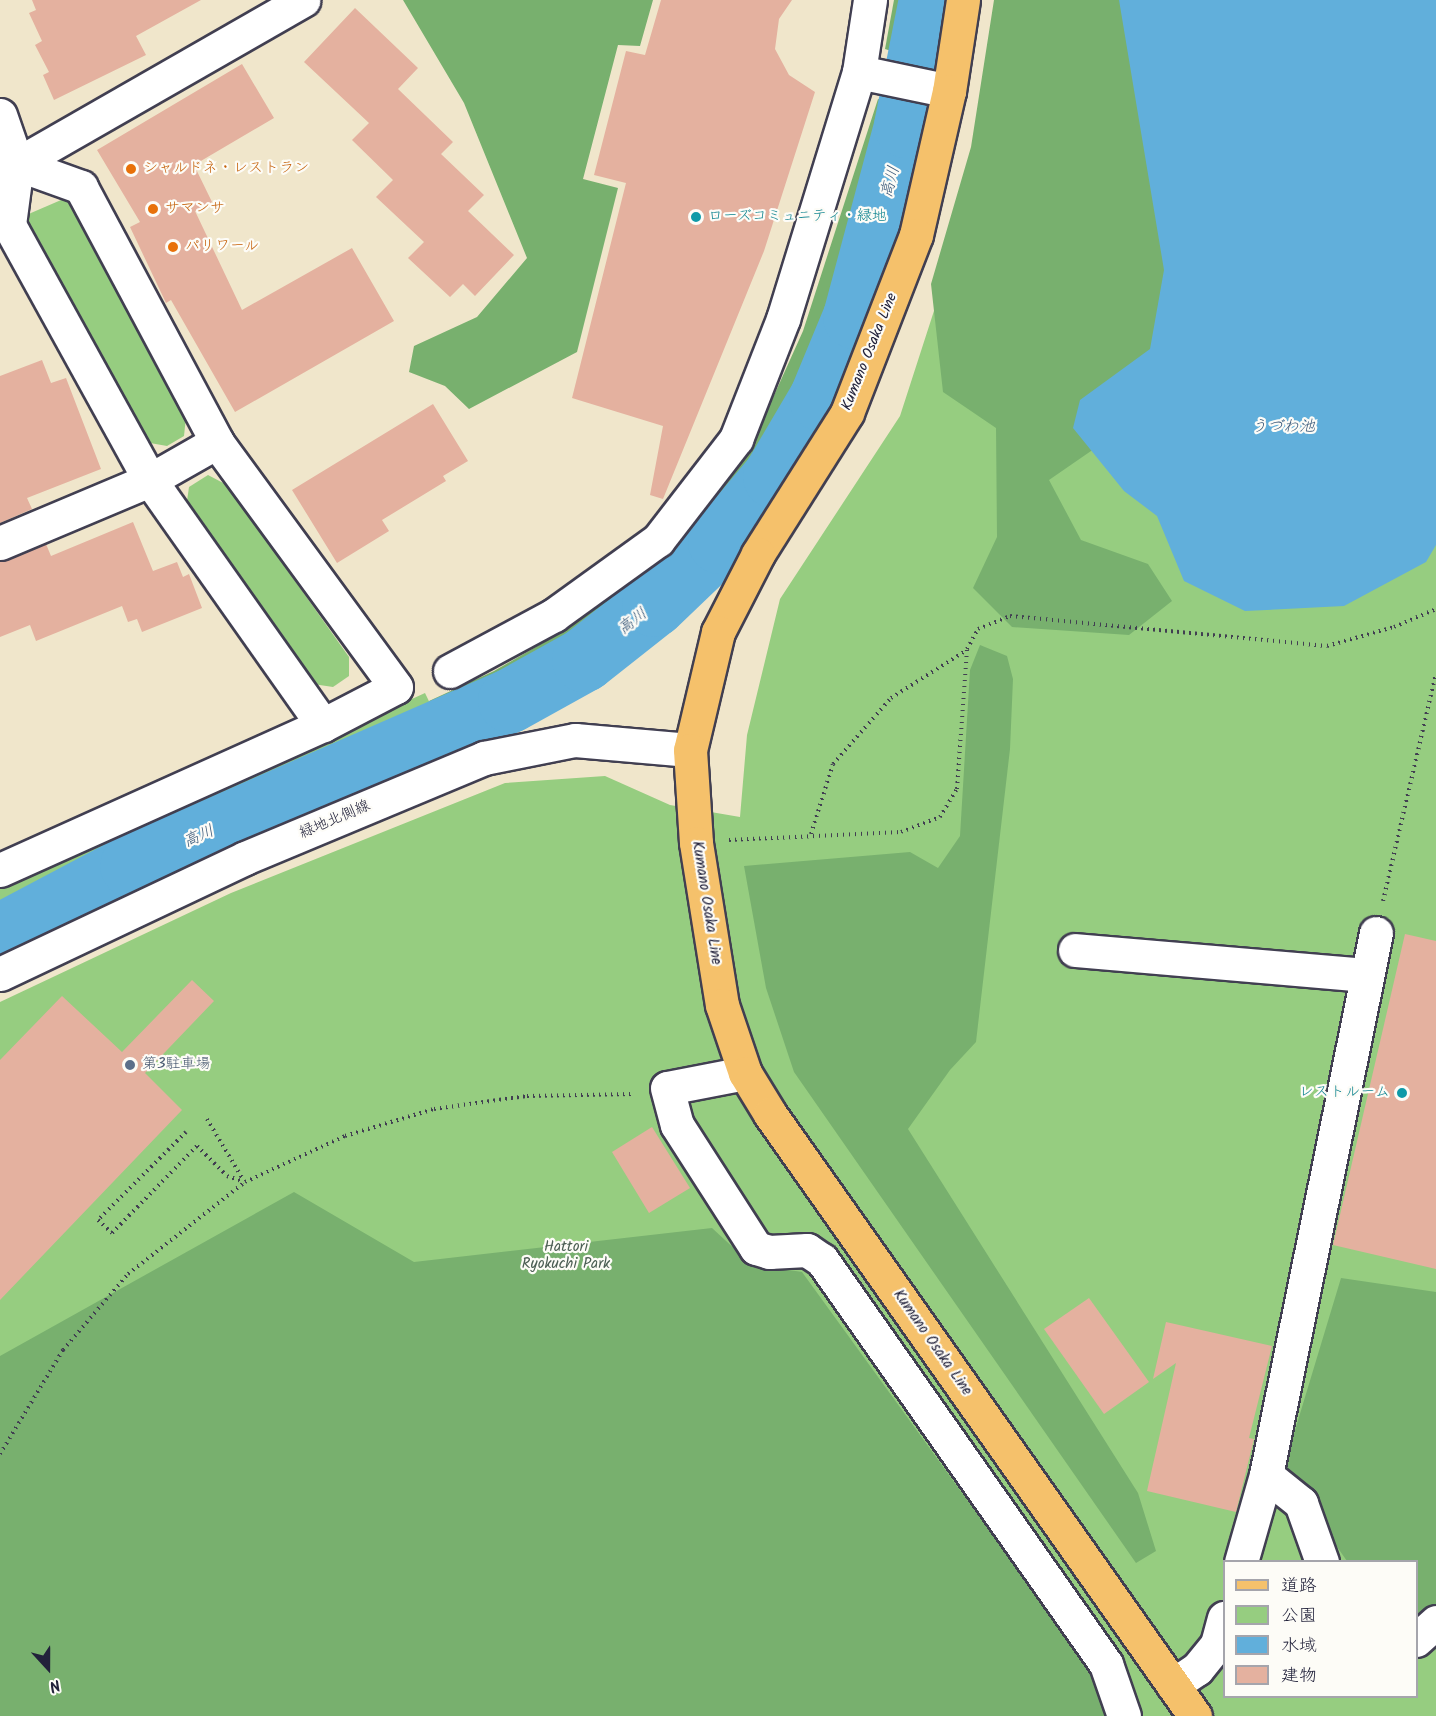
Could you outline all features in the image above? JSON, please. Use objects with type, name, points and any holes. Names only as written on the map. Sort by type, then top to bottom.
[{"type":"main road","name":"Kumano Osaka Line","points":[[963,0],[949,91],[916,235],[847,413],[758,554],[718,632],[690,750],[696,843],[722,1005],[745,1073],[770,1114],[1195,1716]]},
{"type":"street","points":[[9,167],[303,0]]},
{"type":"street","points":[[450,671],[554,615],[658,540],[736,439],[783,319],[859,72],[870,0]]},
{"type":"street","points":[[859,72],[949,91]]},
{"type":"street","points":[[0,115],[9,167],[9,225],[150,480],[323,725]]},
{"type":"street","points":[[0,870],[323,725],[396,687],[217,442],[81,187],[9,167]]},
{"type":"street","points":[[0,543],[150,480],[217,442]]},
{"type":"street","name":"緑地北側線","points":[[0,974],[245,858],[484,758],[575,741],[690,750]]},
{"type":"street","points":[[1242,1560],[1266,1475],[1376,933]]},
{"type":"street","points":[[1075,950],[1367,975]]},
{"type":"street","points":[[745,1073],[668,1088],[677,1125],[756,1248],[769,1252],[807,1250],[822,1260],[1106,1664],[1124,1716]]},
{"type":"street","points":[[1266,1475],[1301,1503],[1321,1560]]},
{"type":"street","points":[[1173,1685],[1197,1669],[1217,1644],[1223,1622]]},
{"type":"street","points":[[1418,1638],[1436,1622]]},
{"type":"path","points":[[726,840],[811,834],[901,832],[940,817],[957,789],[967,650],[978,629],[1010,616],[1328,646],[1394,627],[1436,609]]},
{"type":"path","points":[[811,834],[833,764],[891,698],[967,650]]},
{"type":"path","points":[[1376,933],[1436,674]]},
{"type":"path","points":[[0,1454],[63,1350],[128,1274],[245,1182],[345,1136],[434,1109],[527,1096],[626,1096],[668,1088]]},
{"type":"path","points":[[207,1119],[245,1182]]},
{"type":"path","points":[[186,1132],[98,1220],[112,1233],[197,1146],[228,1176],[245,1182]]},
{"type":"green space","points":[[403,0],[653,0],[640,46],[618,45],[583,179],[618,188],[577,352],[469,409],[445,386],[409,372],[414,346],[477,317],[527,258],[464,103]]},
{"type":"green space","points":[[894,0],[921,0],[910,57],[885,49]]},
{"type":"green space","points":[[994,0],[1131,0],[1181,293],[1120,431],[1049,480],[1081,540],[1148,564],[1172,601],[1129,635],[1012,627],[973,588],[997,537],[996,428],[943,392],[931,284],[971,147]]},
{"type":"green space","name":"Hattori Ryokuchi Park","points":[[1436,0],[1436,1716],[0,1716],[0,1002],[231,893],[505,783],[605,776],[670,805],[740,817],[747,735],[780,599],[900,416],[985,153]]},
{"type":"green space","points":[[878,99],[899,105],[846,314],[814,395],[767,473],[714,537],[650,598],[577,653],[505,693],[439,722],[429,701],[494,671],[567,629],[670,549],[749,451],[803,331]]},
{"type":"green space","points":[[68,197],[186,417],[184,436],[167,446],[150,443],[24,216]]},
{"type":"green space","points":[[208,475],[227,485],[349,657],[349,676],[333,687],[313,684],[186,508],[189,487]]},
{"type":"green space","points":[[980,645],[1007,656],[1013,679],[1010,749],[976,1042],[950,1070],[908,1129],[1138,1493],[1156,1551],[1136,1563],[794,1072],[766,988],[744,866],[910,852],[938,868],[960,836],[970,670]]},
{"type":"green space","points":[[425,693],[439,722],[126,856],[0,922],[0,887]]},
{"type":"green space","points":[[294,1192],[414,1262],[712,1228],[751,1264],[802,1272],[1107,1693],[1110,1716],[0,1716],[0,1356]]},
{"type":"green space","points":[[1341,1278],[1436,1292],[1436,1614],[1418,1625],[1418,1560],[1346,1560],[1283,1470]]},
{"type":"water","name":"うづわ池","points":[[1119,0],[1436,0],[1436,545],[1426,562],[1344,606],[1245,611],[1184,581],[1157,516],[1124,491],[1073,428],[1080,400],[1150,349],[1164,270]]},
{"type":"building","points":[[32,0],[201,0],[136,36],[146,55],[54,100],[43,75],[49,72],[35,45],[42,41],[29,13],[36,10]]},
{"type":"building","name":"ローズコミュニティ・緑地","points":[[661,0],[792,0],[779,19],[775,49],[789,75],[815,92],[764,251],[663,499],[650,495],[663,426],[572,398],[626,183],[594,175],[626,51],[645,55]]},
{"type":"building","points":[[355,8],[418,68],[398,89],[453,142],[441,154],[484,195],[468,211],[514,255],[475,296],[463,284],[450,297],[408,258],[424,242],[376,197],[393,180],[352,140],[369,123],[304,62]]},
{"type":"building","points":[[242,64],[274,118],[194,165],[212,202],[195,211],[242,310],[352,248],[394,321],[235,412],[171,300],[166,303],[130,227],[140,222],[97,150]]},
{"type":"building","points":[[42,360],[51,383],[66,378],[101,469],[27,498],[32,509],[0,523],[0,376]]},
{"type":"building","points":[[433,404],[468,461],[443,476],[446,481],[382,520],[389,531],[337,563],[292,490]]},
{"type":"building","points":[[133,522],[153,571],[177,562],[183,577],[189,574],[202,608],[142,632],[137,619],[128,622],[122,606],[36,641],[30,625],[0,637],[0,561],[46,544],[51,556]]},
{"type":"building","name":"レストルーム","points":[[1405,934],[1436,941],[1436,1269],[1333,1245]]},
{"type":"building","points":[[192,980],[214,1001],[145,1073],[182,1110],[0,1300],[0,1060],[62,996],[122,1052]]},
{"type":"building","points":[[652,1127],[690,1188],[649,1213],[612,1152]]},
{"type":"building","points":[[1089,1298],[1149,1382],[1104,1414],[1044,1329]]},
{"type":"building","points":[[1166,1322],[1272,1346],[1249,1438],[1254,1439],[1236,1512],[1147,1491],[1176,1363],[1153,1379]]},
{"type":"waterway","name":"高川","points":[[0,936],[132,866],[510,701],[584,660],[654,605],[720,542],[775,477],[821,399],[855,317],[906,126],[931,0]]},
{"type":"place","name":"シャルドネ・レストラン","points":[[131,169]]},
{"type":"place","name":"サマンサ","points":[[153,209]]},
{"type":"place","name":"ローズコミュニティ・緑地","points":[[696,217]]},
{"type":"place","name":"パリワール","points":[[173,247]]},
{"type":"place","name":"第3駐車場","points":[[130,1065]]},
{"type":"place","name":"レストルーム","points":[[1402,1093]]}]
